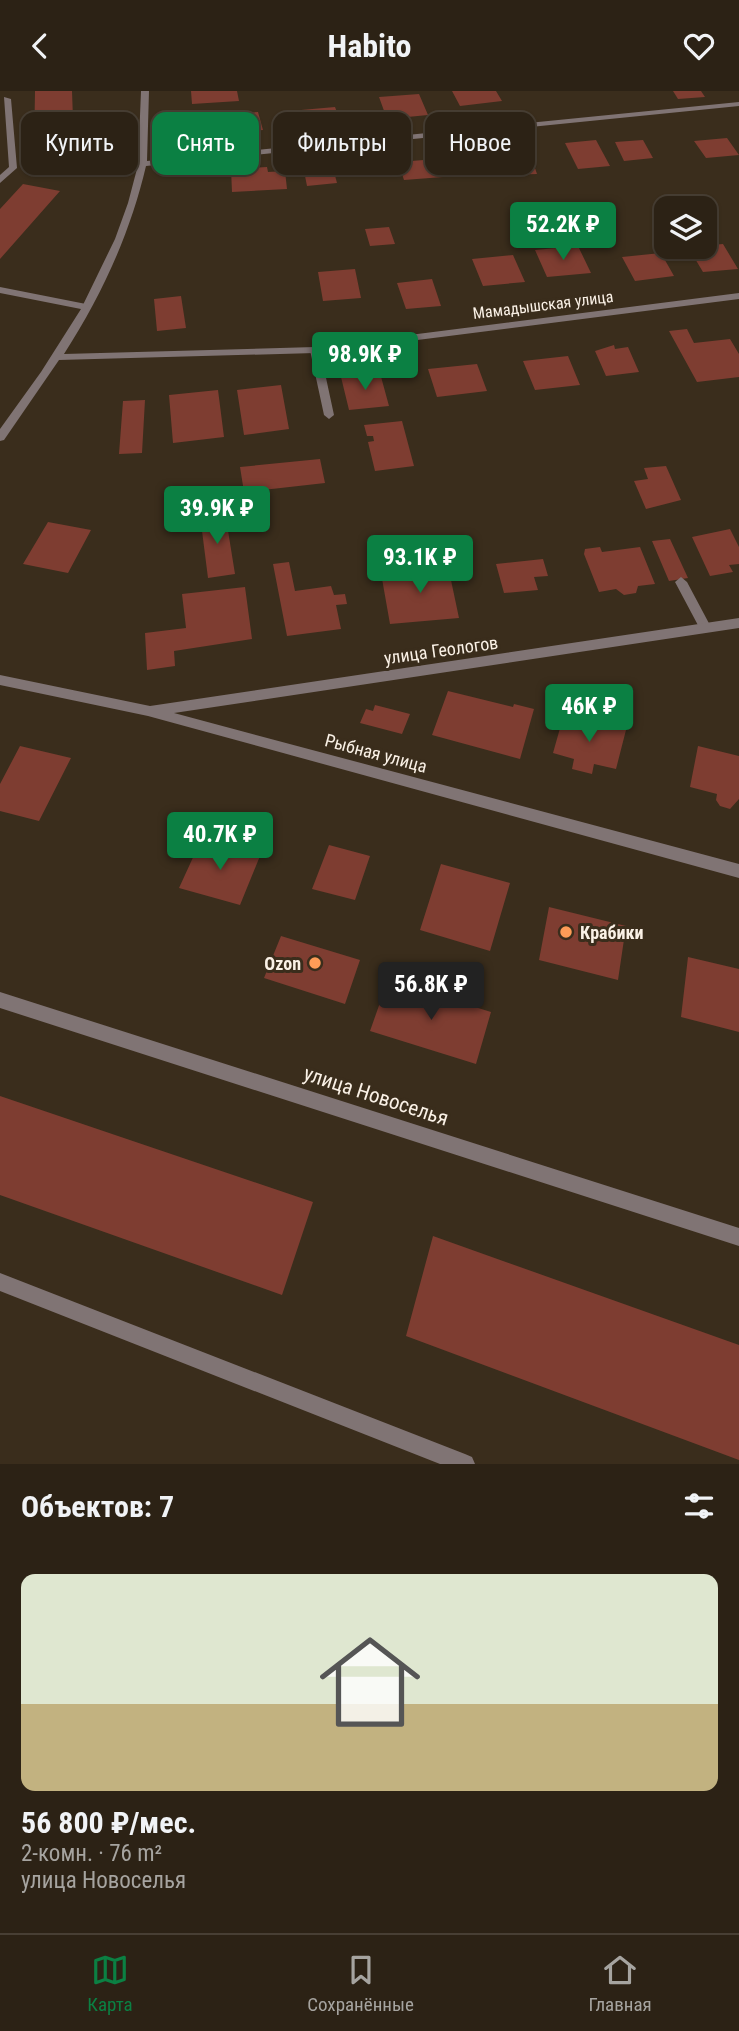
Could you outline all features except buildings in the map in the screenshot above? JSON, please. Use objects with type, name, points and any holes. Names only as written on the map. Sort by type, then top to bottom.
[{"type":"street","points":[[0,437],[58,357],[110,262],[142,164],[145,91]]},
{"type":"street","points":[[0,180],[13,168],[4,96]]},
{"type":"street","points":[[142,164],[739,104]]},
{"type":"street","points":[[0,290],[86,307]]},
{"type":"street","name":"Мамадышская улица","points":[[58,357],[315,350],[739,296]]},
{"type":"street","points":[[315,350],[329,415]]},
{"type":"street","points":[[681,582],[706,629]]},
{"type":"street","name":"улица Геологов","points":[[148,711],[739,623]]},
{"type":"street","name":"Рыбная улица","points":[[0,680],[148,711],[739,871]]},
{"type":"street","name":"улица Новоселья","points":[[0,1000],[739,1237]]},
{"type":"street","points":[[0,1282],[465,1464]]},
{"type":"place","name":"Крабики","points":[[566,932]]},
{"type":"place","name":"Ozon","points":[[315,963]]}]
